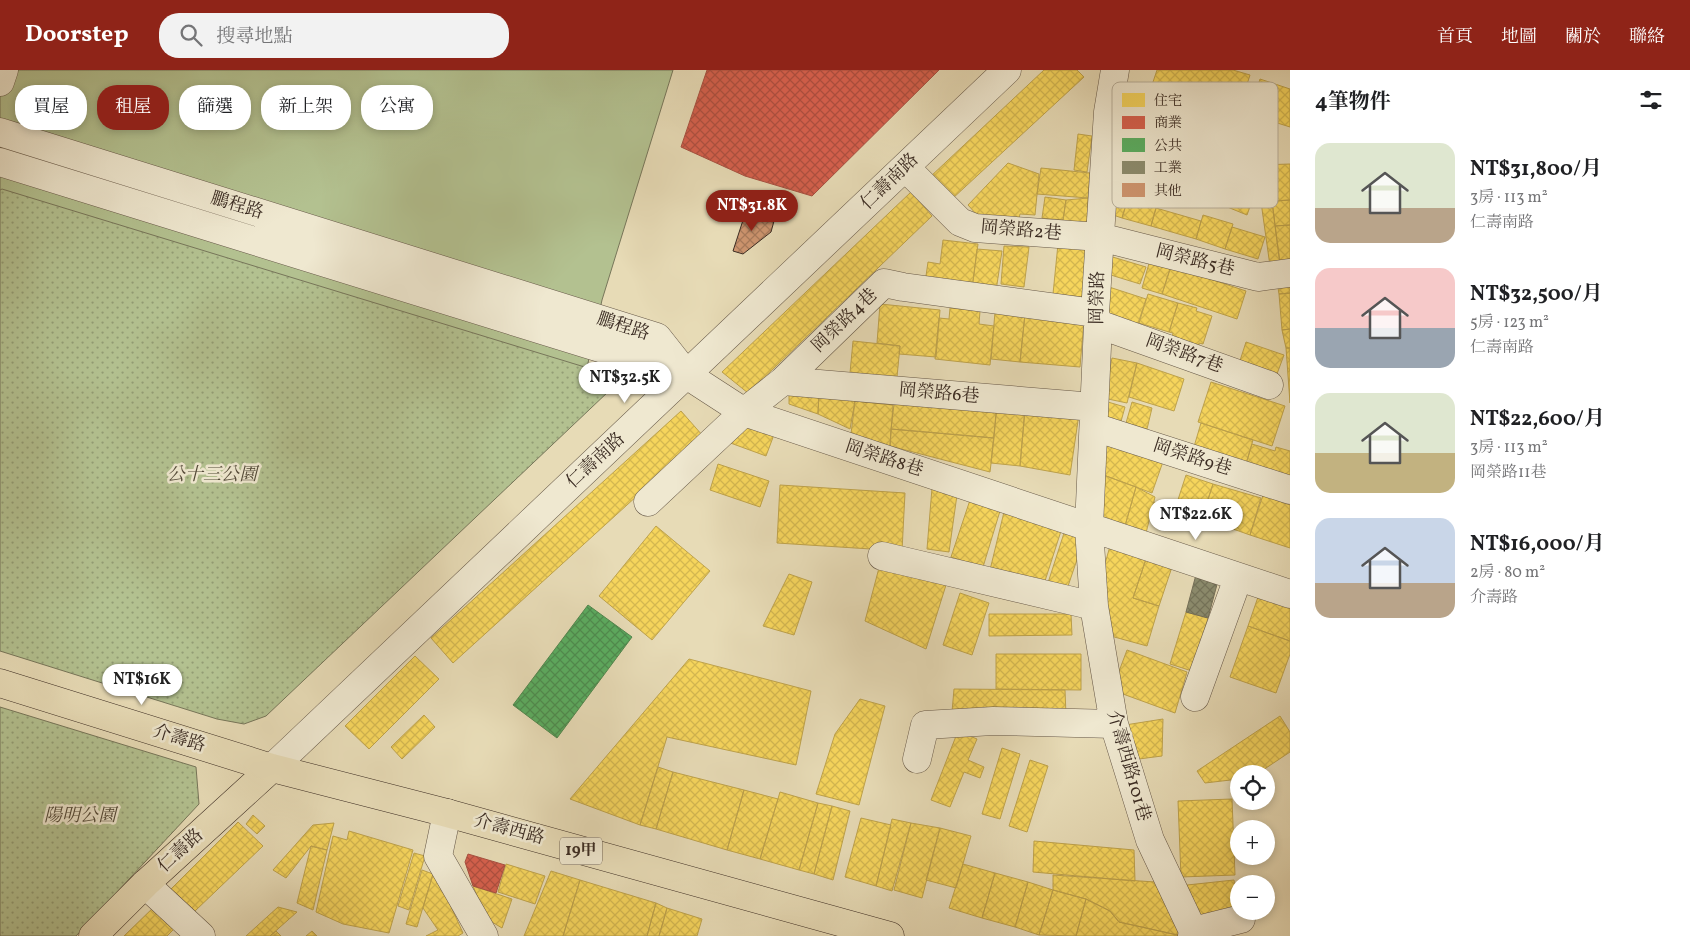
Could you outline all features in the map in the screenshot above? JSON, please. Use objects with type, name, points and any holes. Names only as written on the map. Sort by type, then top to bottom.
[{"type":"main road","name":"介壽路","points":[[0,683],[272,768]]},
{"type":"main road","name":"介壽西路","points":[[272,768],[446,813],[890,936]]},
{"type":"main road","name":"仁壽路","points":[[93,936],[146,884],[272,768]]},
{"type":"street","points":[[0,82],[4,70]]},
{"type":"street","name":"仁壽南路","points":[[272,768],[1007,70]]},
{"type":"street","name":"岡榮路","points":[[1089,527],[1100,237],[1108,112],[1112,88]]},
{"type":"street","name":"鵬程路","points":[[0,132],[657,337],[687,375]]},
{"type":"street","points":[[1107,134],[1112,136]]},
{"type":"street","name":"鵬程路","points":[[0,162],[687,375]]},
{"type":"street","name":"岡榮路2巷","points":[[905,168],[960,222],[975,228],[1100,237]]},
{"type":"street","name":"岡榮路5巷","points":[[1100,237],[1258,277],[1290,272]]},
{"type":"street","name":"岡榮路4巷","points":[[648,502],[744,412],[783,381],[884,283],[1096,318]]},
{"type":"street","name":"岡榮路7巷","points":[[1096,318],[1269,384]]},
{"type":"street","name":"岡榮路8巷","points":[[687,375],[744,412],[1290,594]]},
{"type":"street","name":"岡榮路6巷","points":[[783,381],[1094,417]]},
{"type":"street","name":"岡榮路9巷","points":[[1094,417],[1290,490]]},
{"type":"street","name":"介壽西路101巷","points":[[1089,527],[1094,606],[1114,724],[1150,840],[1192,934]]},
{"type":"street","points":[[882,556],[1094,606]]},
{"type":"street","points":[[1195,697],[1238,578]]},
{"type":"street","points":[[917,759],[925,725],[993,721],[1114,724]]},
{"type":"street","points":[[446,813],[438,856],[484,936]]},
{"type":"street","points":[[146,884],[201,936]]},
{"type":"street","points":[[1192,934],[1239,920]]},
{"type":"green space","points":[[0,70],[673,70],[602,300],[584,381],[0,368]]},
{"type":"green space","name":"公十三公園","points":[[2,189],[601,372],[610,380],[609,391],[266,716],[244,724],[217,719],[0,651],[0,190]]},
{"type":"green space","name":"陽明公園","points":[[0,707],[196,767],[199,804],[76,936],[0,936]]},
{"type":"building: 住宅","points":[[1044,70],[1077,70],[1084,77],[952,199],[930,177]]},
{"type":"building: 住宅","points":[[1157,70],[1233,70],[1250,75],[1248,82],[1153,82]]},
{"type":"building: 住宅","points":[[1278,85],[1290,89],[1290,127],[1278,123]]},
{"type":"building: 住宅","points":[[1078,134],[1092,136],[1087,172],[1074,170]]},
{"type":"building: 住宅","points":[[1008,163],[1039,174],[1035,215],[1020,214],[1018,222],[977,215],[968,205]]},
{"type":"building: 住宅","points":[[1278,164],[1290,164],[1290,200],[1278,201]]},
{"type":"building: 住宅","points":[[1041,168],[1090,173],[1088,198],[1037,194]]},
{"type":"building: 住宅","points":[[911,192],[932,216],[748,393],[722,372]]},
{"type":"building: 住宅","points":[[1111,192],[1112,208],[1125,208],[1122,218],[1110,214]]},
{"type":"building: 住宅","points":[[1045,197],[1066,200],[1063,220],[1042,218]]},
{"type":"building: 住宅","points":[[1088,198],[1088,219],[1076,235],[1061,233],[1066,200]]},
{"type":"building: 住宅","points":[[1290,200],[1290,225],[1275,226],[1273,208],[1278,208],[1278,201]]},
{"type":"building: 住宅","points":[[1125,208],[1156,208],[1151,226],[1122,218]]},
{"type":"building: 住宅","points":[[1156,208],[1201,221],[1196,239],[1151,226]]},
{"type":"building: 住宅","points":[[1230,208],[1250,208],[1247,215]]},
{"type":"building: 住宅","points":[[1262,208],[1273,208],[1281,271],[1271,273]]},
{"type":"building: 住宅","points":[[1203,215],[1233,224],[1225,249],[1196,239]]},
{"type":"building: 住宅","points":[[1290,225],[1290,270],[1281,271],[1275,226]]},
{"type":"building: 住宅","points":[[1232,227],[1265,237],[1258,259],[1225,249]]},
{"type":"building: 住宅","points":[[943,240],[978,244],[972,289],[925,283],[928,262],[940,264]]},
{"type":"building: 住宅","points":[[1058,244],[1087,247],[1082,297],[1053,294]]},
{"type":"building: 住宅","points":[[1004,246],[1029,247],[1024,287],[1001,284]]},
{"type":"building: 住宅","points":[[977,249],[1002,251],[996,291],[972,289]]},
{"type":"building: 住宅","points":[[1106,255],[1146,267],[1140,284],[1101,272]]},
{"type":"building: 住宅","points":[[1150,260],[1171,266],[1162,294],[1142,288]]},
{"type":"building: 住宅","points":[[1171,266],[1246,291],[1237,319],[1162,294]]},
{"type":"building: 住宅","points":[[1290,275],[1290,293],[1279,294],[1276,276]]},
{"type":"building: 住宅","points":[[1106,286],[1146,299],[1135,333],[1097,313]]},
{"type":"building: 住宅","points":[[1290,293],[1290,329],[1282,330],[1279,294]]},
{"type":"building: 住宅","points":[[1148,294],[1178,303],[1169,332],[1139,323]]},
{"type":"building: 住宅","points":[[1178,303],[1197,308],[1196,311],[1212,316],[1203,344],[1199,343],[1199,346],[1172,337],[1173,333],[1169,332]]},
{"type":"building: 住宅","points":[[880,304],[940,310],[936,357],[899,354],[900,346],[877,343]]},
{"type":"building: 住宅","points":[[950,308],[980,311],[979,324],[994,326],[990,365],[935,359],[939,318],[949,319]]},
{"type":"building: 住宅","points":[[995,312],[1025,314],[1020,362],[991,359]]},
{"type":"building: 住宅","points":[[1025,314],[1084,320],[1080,367],[1020,362]]},
{"type":"building: 住宅","points":[[1290,329],[1290,348],[1286,348],[1282,330]]},
{"type":"building: 住宅","points":[[853,341],[900,346],[897,377],[850,373]]},
{"type":"building: 住宅","points":[[1246,342],[1284,355],[1274,382],[1237,370]]},
{"type":"building: 住宅","points":[[1286,348],[1290,348],[1290,403]]},
{"type":"building: 住宅","points":[[1112,358],[1137,363],[1127,403],[1108,399],[1109,393],[1096,389],[1108,378]]},
{"type":"building: 住宅","points":[[1137,363],[1184,379],[1174,411],[1129,397]]},
{"type":"building: 住宅","points":[[1211,382],[1285,406],[1272,446],[1198,422]]},
{"type":"building: 住宅","points":[[789,389],[819,391],[818,414],[789,404]]},
{"type":"building: 住宅","points":[[819,391],[893,398],[893,405],[855,401],[850,429],[818,414]]},
{"type":"building: 住宅","points":[[895,396],[997,404],[994,438],[891,429]]},
{"type":"building: 住宅","points":[[1101,400],[1125,407],[1120,425],[1095,418]]},
{"type":"building: 住宅","points":[[855,401],[893,405],[890,446],[851,434]]},
{"type":"building: 住宅","points":[[1132,402],[1152,408],[1147,429],[1126,423]]},
{"type":"building: 住宅","points":[[997,404],[1025,409],[1020,466],[991,463]]},
{"type":"building: 住宅","points":[[1025,409],[1079,414],[1070,475],[1020,466]]},
{"type":"building: 住宅","points":[[681,411],[703,436],[453,663],[431,638]]},
{"type":"building: 住宅","points":[[734,417],[775,432],[766,456],[725,441]]},
{"type":"building: 住宅","points":[[1201,423],[1253,440],[1245,467],[1193,450]]},
{"type":"building: 住宅","points":[[891,429],[994,438],[990,472],[890,446]]},
{"type":"building: 住宅","points":[[1103,434],[1166,453],[1152,493],[1098,473]]},
{"type":"building: 住宅","points":[[1252,444],[1275,451],[1276,447],[1290,451],[1290,486],[1244,471]]},
{"type":"building: 住宅","points":[[718,464],[769,481],[760,507],[710,490]]},
{"type":"building: 住宅","points":[[1098,473],[1136,487],[1125,526],[1097,518]]},
{"type":"building: 住宅","points":[[1186,475],[1213,484],[1202,518],[1175,509]]},
{"type":"building: 住宅","points":[[1213,484],[1261,498],[1250,535],[1202,518]]},
{"type":"building: 住宅","points":[[780,485],[905,493],[902,551],[777,543]]},
{"type":"building: 住宅","points":[[1136,487],[1155,497],[1146,533],[1125,526]]},
{"type":"building: 住宅","points":[[932,488],[957,495],[949,552],[927,549]]},
{"type":"building: 住宅","points":[[1263,495],[1290,505],[1290,548],[1250,535]]},
{"type":"building: 住宅","points":[[970,500],[1000,511],[983,567],[951,557]]},
{"type":"building: 住宅","points":[[1154,502],[1182,512],[1177,525],[1150,516]]},
{"type":"building: 住宅","points":[[1004,512],[1061,531],[1044,584],[990,570]]},
{"type":"building: 住宅","points":[[656,526],[710,571],[652,640],[599,596]]},
{"type":"building: 住宅","points":[[1065,530],[1085,536],[1065,595],[1046,589]]},
{"type":"building: 住宅","points":[[1110,546],[1146,559],[1133,598],[1159,606],[1147,646],[1107,635],[1101,578]]},
{"type":"building: 住宅","points":[[1146,559],[1172,567],[1159,606],[1133,598]]},
{"type":"building: 住宅","points":[[880,564],[946,585],[926,649],[865,621]]},
{"type":"building: 住宅","points":[[789,574],[812,582],[794,635],[763,626]]},
{"type":"building: 住宅","points":[[960,593],[989,603],[972,655],[943,645]]},
{"type":"building: 住宅","points":[[1258,597],[1290,608],[1290,641],[1248,626]]},
{"type":"building: 住宅","points":[[1186,612],[1208,618],[1192,671],[1170,664]]},
{"type":"building: 住宅","points":[[989,614],[1071,614],[1072,635],[989,636]]},
{"type":"building: 住宅","points":[[1248,626],[1290,641],[1290,654],[1276,693],[1230,677]]},
{"type":"building: 住宅","points":[[1127,650],[1187,672],[1175,713],[1112,690]]},
{"type":"building: 住宅","points":[[996,654],[1081,654],[1081,690],[996,689]]},
{"type":"building: 住宅","points":[[415,656],[439,679],[369,749],[345,726]]},
{"type":"building: 住宅","points":[[689,659],[811,691],[796,765],[667,737],[640,825],[570,799]]},
{"type":"building: 住宅","points":[[954,689],[1065,690],[1066,715],[952,712]]},
{"type":"building: 住宅","points":[[860,699],[885,706],[859,805],[816,794],[835,734]]},
{"type":"building: 住宅","points":[[424,715],[435,727],[402,759],[391,747]]},
{"type":"building: 住宅","points":[[1280,716],[1290,732],[1290,752],[1270,765],[1230,765],[1230,780],[1205,783],[1197,771]]},
{"type":"building: 住宅","points":[[1163,719],[1162,756],[1131,760],[1125,725]]},
{"type":"building: 住宅","points":[[958,731],[977,739],[968,760],[984,767],[980,778],[964,772],[950,807],[931,800]]},
{"type":"building: 住宅","points":[[1002,748],[1020,754],[1000,819],[982,814]]},
{"type":"building: 住宅","points":[[1030,760],[1048,766],[1027,832],[1009,826]]},
{"type":"building: 住宅","points":[[658,767],[673,772],[656,829],[640,825]]},
{"type":"building: 住宅","points":[[673,772],[744,790],[727,850],[656,829]]},
{"type":"building: 住宅","points":[[744,790],[778,799],[760,859],[727,850]]},
{"type":"building: 住宅","points":[[780,792],[818,803],[799,870],[760,859]]},
{"type":"building: 住宅","points":[[1230,799],[1233,820],[1230,820],[1230,865],[1235,865],[1235,875],[1181,877],[1178,801]]},
{"type":"building: 住宅","points":[[818,803],[832,806],[814,874],[799,870]]},
{"type":"building: 住宅","points":[[832,806],[850,811],[833,880],[814,874]]},
{"type":"building: 住宅","points":[[253,815],[265,826],[257,834],[246,824]]},
{"type":"building: 住宅","points":[[861,818],[891,825],[876,886],[845,877]]},
{"type":"building: 住宅","points":[[892,819],[911,823],[892,891],[876,886]]},
{"type":"building: 住宅","points":[[238,822],[263,846],[195,911],[171,889]]},
{"type":"building: 住宅","points":[[334,823],[327,850],[311,846],[286,878],[273,870],[313,825]]},
{"type":"building: 住宅","points":[[911,823],[940,828],[922,898],[894,890]]},
{"type":"building: 住宅","points":[[940,828],[971,836],[956,888],[926,880]]},
{"type":"building: 住宅","points":[[349,831],[413,850],[389,933],[343,924],[316,912],[333,836],[347,840]]},
{"type":"building: 住宅","points":[[1034,841],[1134,850],[1135,881],[1033,872]]},
{"type":"building: 住宅","points":[[311,846],[327,850],[313,910],[297,903]]},
{"type":"building: 住宅","points":[[414,853],[425,856],[409,910],[398,906]]},
{"type":"building: 住宅","points":[[506,864],[545,876],[535,904],[498,892]]},
{"type":"building: 住宅","points":[[963,864],[995,873],[982,918],[949,908]]},
{"type":"building: 住宅","points":[[422,870],[433,874],[417,927],[406,924]]},
{"type":"building: 住宅","points":[[551,871],[580,880],[563,936],[524,936]]},
{"type":"building: 住宅","points":[[995,873],[1028,882],[1015,927],[982,918]]},
{"type":"building: 住宅","points":[[433,874],[437,876],[463,933],[458,936],[426,936],[438,930],[423,908]]},
{"type":"building: 住宅","points":[[1053,875],[1155,882],[1182,936],[1119,922],[1110,911],[1086,899],[1053,890]]},
{"type":"building: 住宅","points":[[580,880],[656,903],[647,936],[563,936]]},
{"type":"building: 住宅","points":[[1230,880],[1230,916],[1191,920],[1187,885]]},
{"type":"building: 住宅","points":[[1028,882],[1053,890],[1039,935],[1015,927]]},
{"type":"building: 住宅","points":[[473,886],[512,899],[502,928],[487,919]]},
{"type":"building: 住宅","points":[[1053,890],[1086,899],[1076,936],[1039,935]]},
{"type":"building: 住宅","points":[[1086,899],[1110,911],[1119,922],[1182,936],[1076,936]]},
{"type":"building: 住宅","points":[[656,903],[667,908],[659,936],[647,936]]},
{"type":"building: 住宅","points":[[157,904],[180,923],[167,936],[124,936]]},
{"type":"building: 住宅","points":[[278,907],[297,912],[270,936],[246,936]]},
{"type":"building: 住宅","points":[[667,908],[702,919],[697,936],[659,936]]},
{"type":"building: 住宅","points":[[276,931],[281,936],[270,936]]},
{"type":"building: 住宅","points":[[312,931],[317,936],[306,936]]},
{"type":"building: 商業","points":[[707,70],[939,70],[812,196],[745,176],[681,147]]},
{"type":"building: 商業","points":[[468,854],[505,865],[496,893],[473,886],[465,862]]},
{"type":"building: 公共","points":[[588,605],[632,637],[557,738],[513,705]]},
{"type":"building: 工業","points":[[1197,571],[1219,577],[1208,618],[1186,612]]},
{"type":"building: 其他","points":[[746,211],[774,221],[771,232],[743,254],[733,251]]}]
